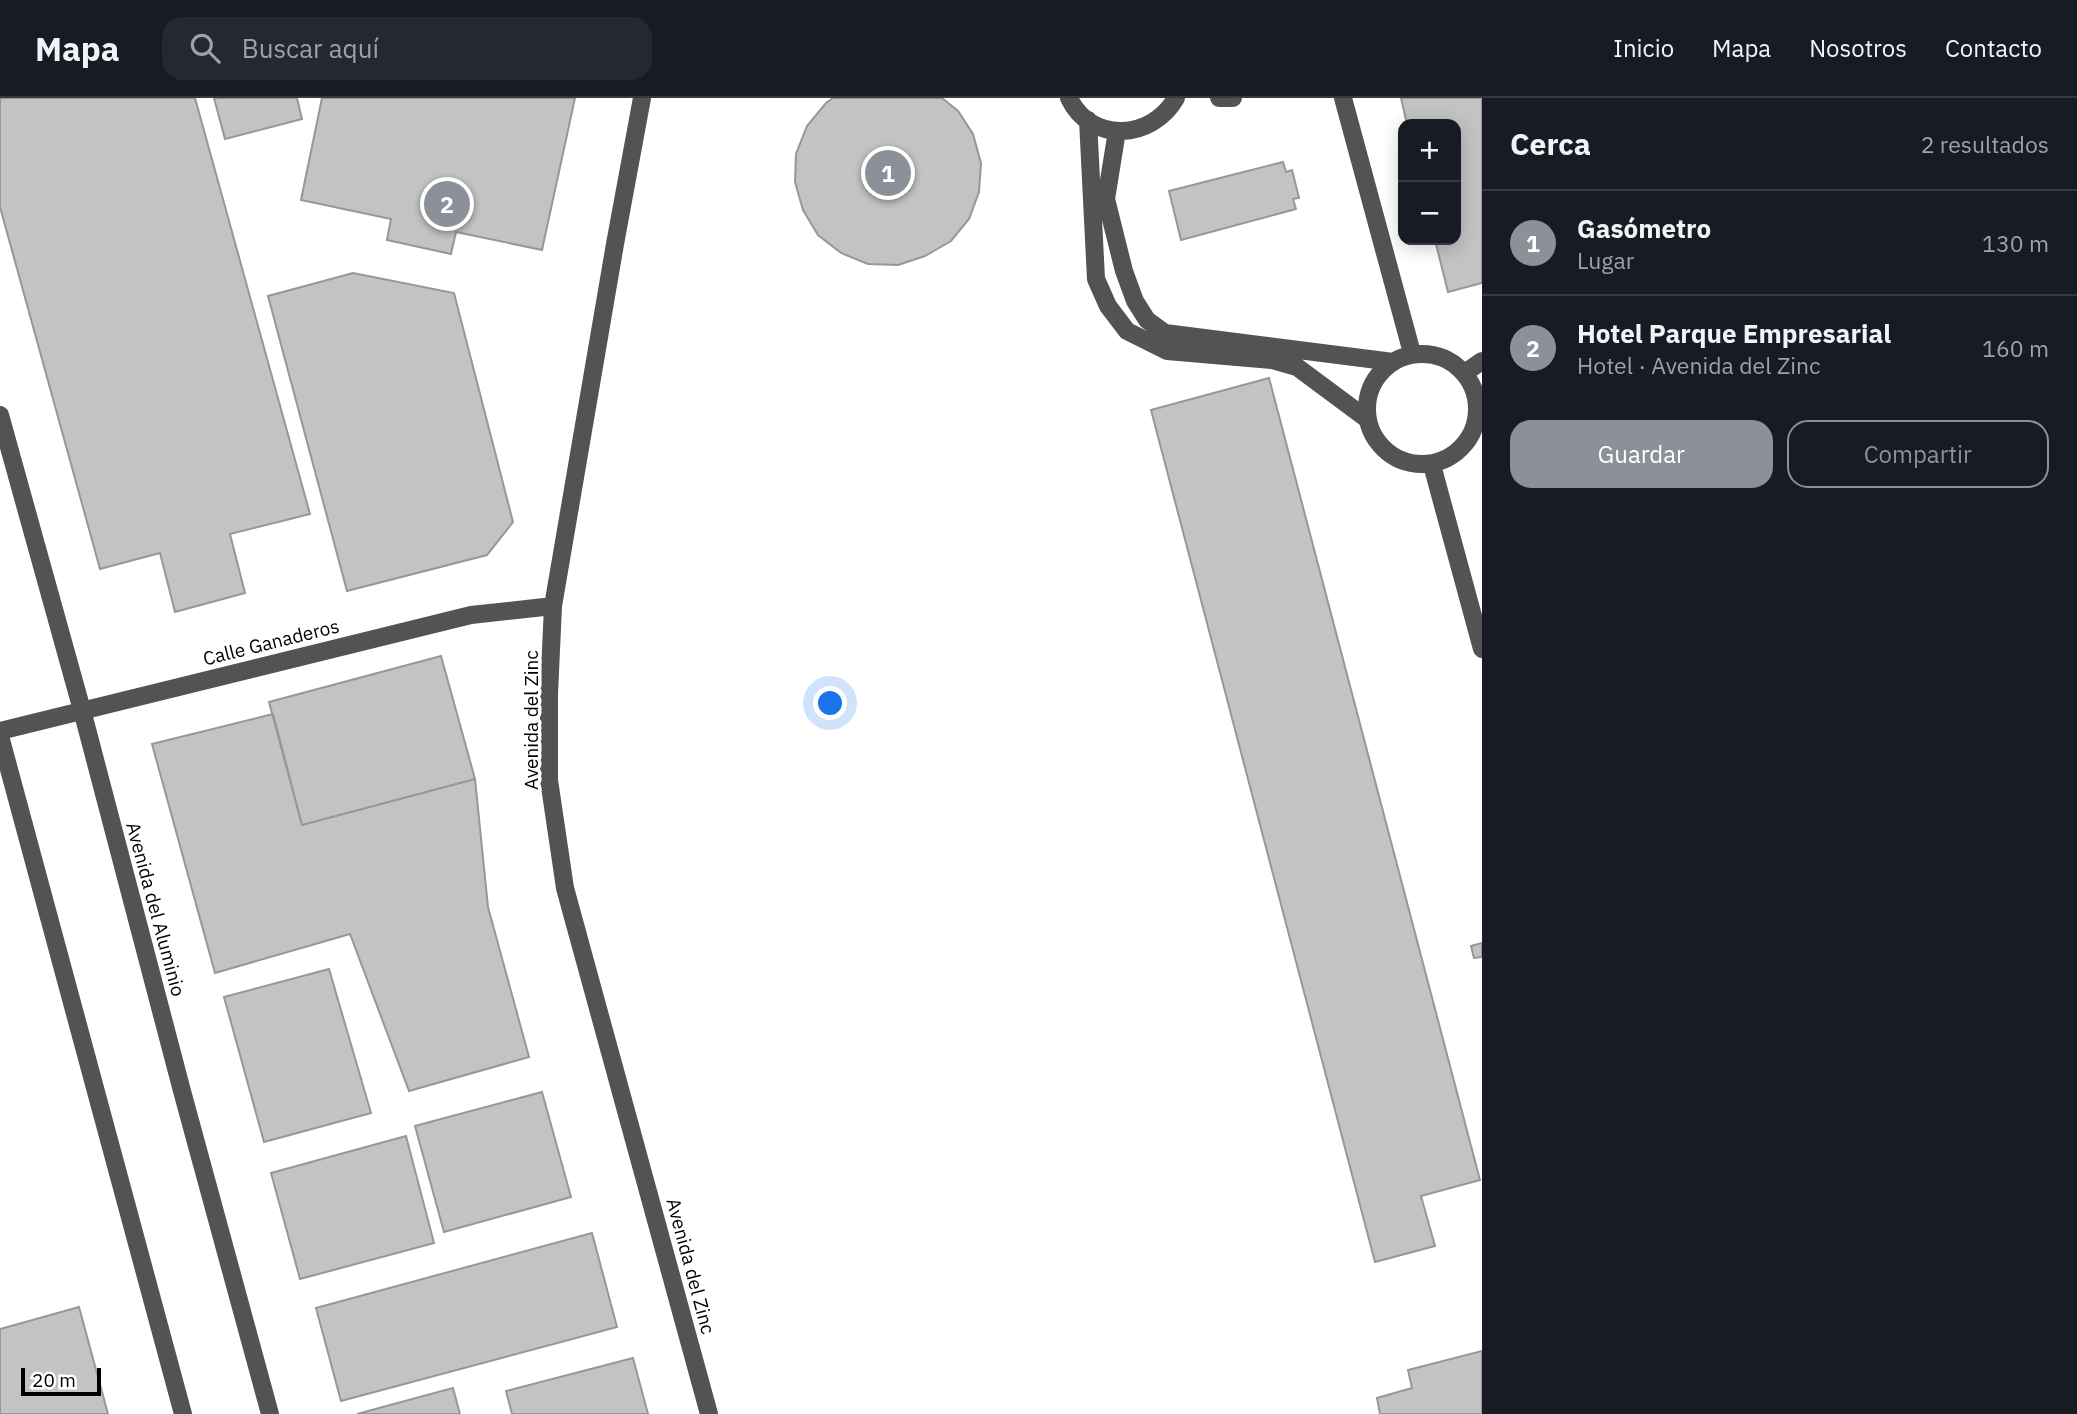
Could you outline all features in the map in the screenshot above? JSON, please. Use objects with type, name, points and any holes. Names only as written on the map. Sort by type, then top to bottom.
[{"type":"street","name":"Avenida del Zinc","points":[[642,98],[553,606],[549,780],[565,888],[709,1414]]},
{"type":"street","points":[[1069,98],[1073,106],[1088,120],[1102,128],[1117,131],[1133,131],[1153,123],[1169,110],[1176,98]]},
{"type":"street","points":[[1219,98],[1233,98]]},
{"type":"street","points":[[1343,98],[1412,353]]},
{"type":"street","points":[[1088,120],[1096,279],[1108,306],[1128,331],[1167,351],[1272,360],[1297,367],[1367,419]]},
{"type":"street","points":[[1117,131],[1106,200],[1124,271],[1135,301],[1147,320],[1165,333],[1393,362]]},
{"type":"street","points":[[1412,353],[1442,355],[1466,372],[1478,399],[1475,428],[1459,453],[1432,465],[1403,462],[1395,457],[1379,445],[1367,419],[1369,389],[1386,365],[1412,353]]},
{"type":"street","points":[[1466,372],[1482,362]]},
{"type":"street","name":"Avenida del Aluminio","points":[[0,415],[82,710],[270,1414]]},
{"type":"street","points":[[1432,465],[1482,649]]},
{"type":"street","name":"Calle Ganaderos","points":[[0,733],[82,710],[471,615],[553,606]]},
{"type":"street","points":[[0,733],[183,1414]]},
{"type":"building","points":[[0,98],[195,98],[310,514],[230,534],[245,593],[175,612],[160,553],[100,569],[0,207]]},
{"type":"building","points":[[214,98],[297,98],[302,119],[225,139]]},
{"type":"building","points":[[322,98],[575,98],[542,250],[456,232],[451,254],[387,240],[391,219],[301,200]]},
{"type":"building","points":[[833,98],[942,98],[958,111],[973,134],[981,163],[979,192],[969,219],[951,241],[925,256],[898,265],[868,264],[841,253],[818,235],[803,210],[795,182],[796,154],[807,126]]},
{"type":"building","points":[[1401,98],[1482,98],[1482,283],[1448,292],[1436,245],[1461,245],[1461,119],[1406,119]]},
{"type":"building","points":[[1283,162],[1286,172],[1292,170],[1299,198],[1293,199],[1296,209],[1181,240],[1169,191]]},
{"type":"building","points":[[353,273],[454,293],[513,522],[487,555],[347,591],[268,296]]},
{"type":"building","points":[[1269,378],[1480,1180],[1421,1196],[1435,1246],[1375,1262],[1151,410]]},
{"type":"building","points":[[441,656],[475,779],[302,825],[269,702]]},
{"type":"building","points":[[273,714],[302,825],[475,779],[488,907],[529,1057],[409,1091],[350,934],[215,973],[152,744]]},
{"type":"building","points":[[1482,943],[1482,957],[1474,958],[1471,946]]},
{"type":"building","points":[[329,969],[371,1113],[264,1142],[224,997]]},
{"type":"building","points":[[542,1092],[571,1197],[444,1232],[415,1126]]},
{"type":"building","points":[[406,1136],[434,1243],[300,1279],[271,1173]]},
{"type":"building","points":[[592,1233],[617,1327],[341,1401],[316,1308]]},
{"type":"building","points":[[79,1307],[108,1414],[0,1414],[0,1329]]},
{"type":"building","points":[[1482,1351],[1482,1414],[1380,1414],[1377,1398],[1412,1388],[1408,1370]]},
{"type":"building","points":[[633,1358],[648,1414],[512,1414],[506,1391]]},
{"type":"building","points":[[453,1388],[460,1414],[357,1414]]},
{"type":"place","name":"Gasómetro","points":[[888,173]]},
{"type":"place","name":"Hotel Parque Empresarial","points":[[447,204]]}]
